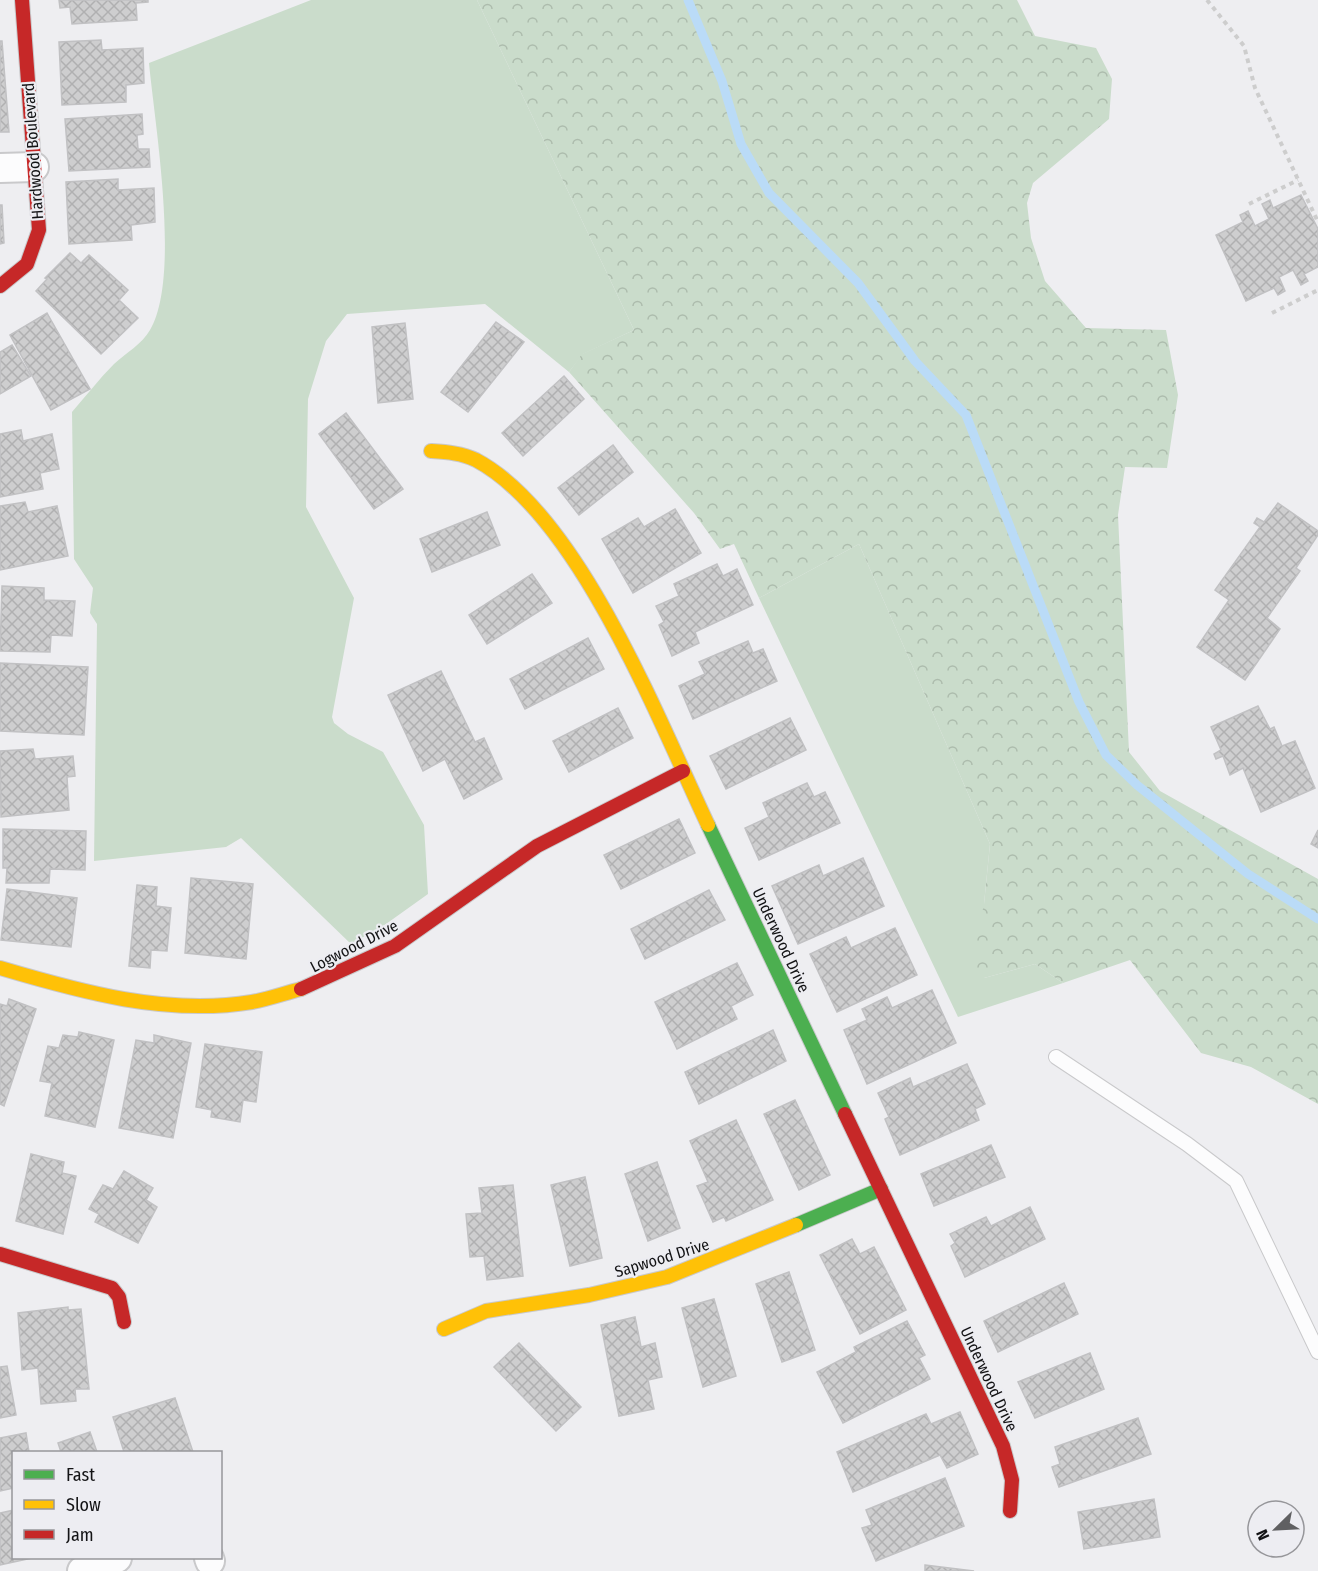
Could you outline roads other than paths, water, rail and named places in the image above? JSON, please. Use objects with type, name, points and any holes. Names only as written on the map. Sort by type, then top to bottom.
[{"type":"street","name":"Hardwood Boulevard","points":[[0,286],[24,271],[39,230],[22,0]]},
{"type":"street","points":[[0,168],[34,167]]},
{"type":"street","name":"Underwood Drive","points":[[431,450],[454,453],[476,460],[500,479],[544,524],[576,567],[613,625],[1003,1446],[1012,1480],[1010,1511]]},
{"type":"street","name":"Logwood Drive","points":[[0,968],[88,994],[195,1007],[253,1002],[309,987],[395,946],[537,846],[589,817],[683,771]]},
{"type":"street","name":"Sapwood Drive","points":[[444,1329],[486,1311],[589,1295],[667,1278],[881,1189]]},
{"type":"street","points":[[0,1254],[112,1288],[119,1297],[124,1322]]},
{"type":"street","points":[[82,1571],[112,1559]]},
{"type":"lane","points":[[1056,1058],[1188,1144],[1236,1181],[1318,1352]]},
{"type":"waterway","points":[[688,0],[722,81],[741,144],[769,193],[858,283],[915,361],[966,415],[1079,702],[1106,755],[1137,785],[1248,874],[1318,919]]}]
